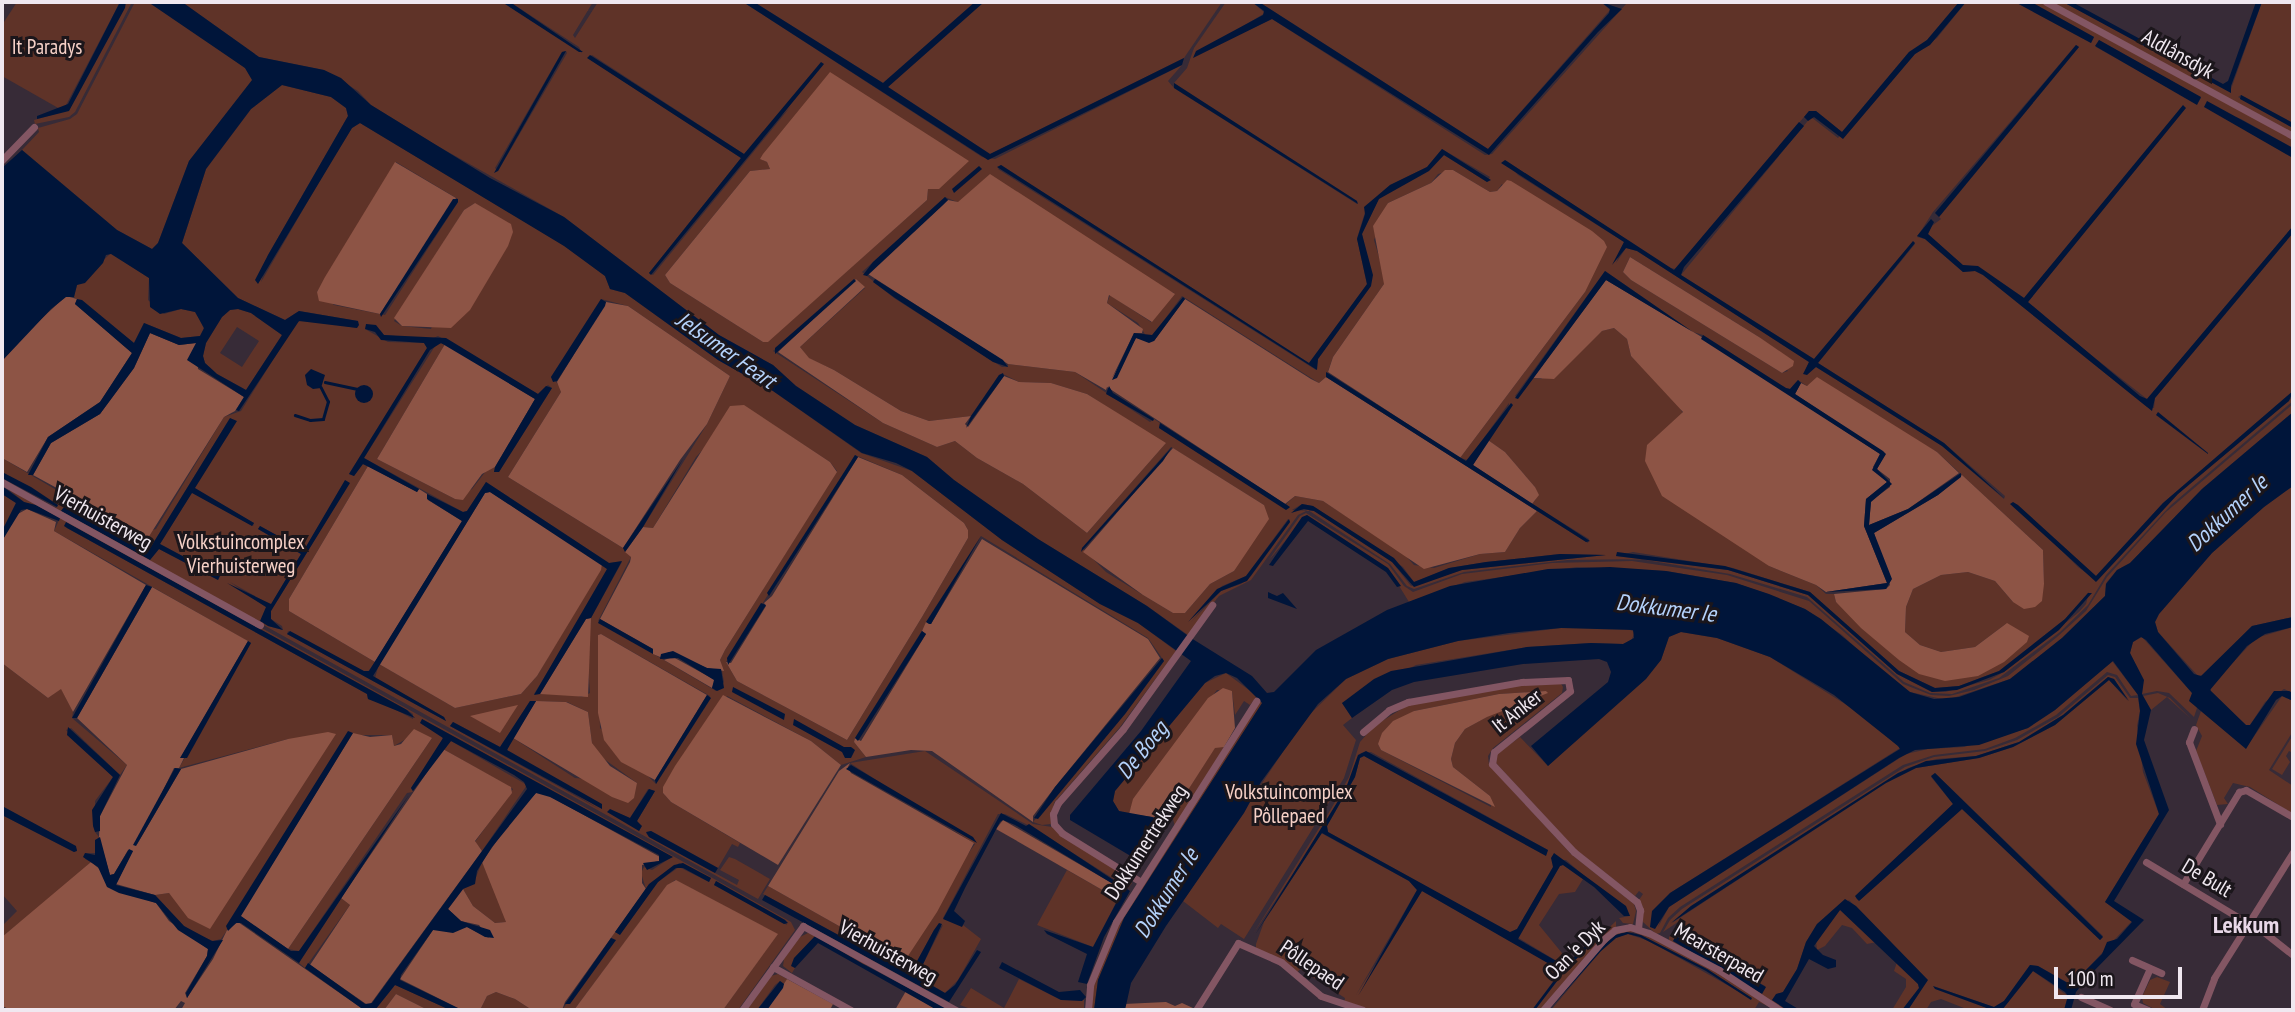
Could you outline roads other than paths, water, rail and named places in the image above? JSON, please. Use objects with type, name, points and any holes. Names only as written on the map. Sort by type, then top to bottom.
[{"type":"street","name":"Aldlânsdyk","points":[[2046,2],[2293,136]]},
{"type":"street","points":[[2,160],[34,127]]},
{"type":"street","name":"Vierhuisterweg","points":[[2,482],[260,625]]},
{"type":"street","points":[[1141,882],[1057,829],[1053,814],[1058,803],[1123,729],[1212,605]]},
{"type":"street","name":"It Anker","points":[[1363,732],[1389,710],[1408,702],[1522,682],[1568,680],[1570,691],[1494,752],[1492,764],[1574,852],[1637,902],[1640,910],[1638,929]]},
{"type":"street","name":"Dokkumertrekweg","points":[[1088,1010],[1089,990],[1116,922],[1255,701]]},
{"type":"street","points":[[2194,729],[2189,742],[2220,824]]},
{"type":"street","points":[[2183,884],[2239,792],[2246,790],[2293,817]]},
{"type":"street","points":[[2202,1010],[2214,978],[2293,852]]},
{"type":"street","name":"De Bult","points":[[2146,862],[2250,923],[2293,955]]},
{"type":"street","name":"Vierhuisterweg","points":[[773,967],[803,926],[956,1010]]},
{"type":"street","name":"Oan 'e Dyk","points":[[1543,1010],[1610,934],[1622,928],[1638,929]]},
{"type":"street","name":"Mearsterpaed","points":[[1638,929],[1719,970],[1780,1010]]},
{"type":"street","name":"Pôllepaed","points":[[1196,1010],[1238,943],[1281,962],[1321,996],[1363,1010]]},
{"type":"street","points":[[2132,960],[2161,973]]},
{"type":"street","points":[[742,1010],[773,967],[851,1010]]},
{"type":"street","points":[[2148,1010],[2133,1007],[2150,968]]},
{"type":"street","points":[[2081,997],[2110,1010]]},
{"type":"water","points":[[120,2],[126,2],[125,8],[69,111],[37,119],[37,116],[68,104]]},
{"type":"water","points":[[148,2],[182,2],[259,57],[324,70],[341,78],[371,105],[490,178],[564,217],[719,335],[773,365],[796,386],[855,425],[927,457],[954,480],[1038,539],[1147,606],[1191,638],[1252,676],[1267,693],[1274,692],[1316,650],[1387,610],[1450,586],[1548,569],[1610,567],[1666,571],[1736,583],[1769,594],[1821,619],[1910,692],[1934,699],[1959,697],[2010,679],[2062,638],[2105,596],[2106,584],[2117,570],[2130,563],[2202,489],[2293,412],[2293,486],[2264,507],[2212,553],[2155,622],[2158,632],[2194,674],[2201,676],[2252,626],[2293,617],[2293,627],[2265,634],[2247,646],[2210,690],[2246,725],[2250,725],[2274,691],[2293,693],[2293,701],[2282,696],[2276,700],[2246,749],[2189,701],[2192,693],[2146,640],[2141,637],[2133,642],[2130,653],[2144,680],[2142,694],[2151,710],[2144,740],[2169,810],[2114,901],[2144,920],[2087,978],[2076,992],[2071,1010],[2064,1010],[2068,996],[2065,992],[2033,971],[2002,1010],[1992,1010],[1933,986],[1994,1007],[2004,1001],[2030,965],[2038,966],[2071,985],[2102,954],[2107,942],[2117,939],[2132,922],[2105,902],[2159,814],[2136,744],[2140,711],[2138,695],[2113,661],[2055,710],[2028,728],[1979,745],[1915,750],[1899,758],[1669,907],[1655,929],[1650,927],[1652,911],[1670,893],[1900,749],[1898,746],[1834,695],[1770,657],[1717,638],[1681,632],[1669,637],[1661,660],[1646,679],[1548,766],[1531,746],[1608,682],[1611,672],[1607,662],[1599,659],[1523,664],[1414,682],[1392,690],[1352,718],[1342,703],[1374,679],[1391,671],[1527,647],[1623,644],[1634,638],[1633,630],[1561,628],[1509,633],[1458,641],[1388,659],[1346,679],[1318,704],[1261,782],[1244,813],[1166,926],[1131,983],[1125,1010],[1094,1010],[1098,980],[1124,918],[1262,703],[1237,678],[1226,673],[1215,676],[1205,683],[1115,791],[1113,801],[1119,811],[1152,817],[1162,823],[1140,857],[1134,858],[1070,820],[1070,815],[1141,731],[1191,661],[1138,623],[1100,604],[1002,540],[912,471],[896,463],[862,453],[773,391],[718,360],[625,293],[610,289],[605,276],[564,246],[360,123],[352,128],[258,284],[255,280],[268,255],[348,116],[346,108],[331,97],[282,85],[251,109],[206,169],[182,243],[238,298],[285,320],[299,311],[358,321],[357,328],[299,321],[239,411],[236,410],[244,397],[187,360],[196,343],[179,345],[150,333],[134,368],[100,414],[51,443],[33,475],[28,475],[48,437],[100,402],[132,353],[75,304],[77,299],[82,300],[134,343],[144,323],[181,338],[200,336],[204,328],[195,312],[181,309],[160,314],[150,307],[149,278],[111,254],[106,255],[103,263],[85,283],[77,285],[74,297],[66,297],[51,309],[2,361],[2,168],[22,150],[117,230],[152,249],[158,243],[189,161],[252,80],[245,68]],"holes":[[[238,309],[251,313],[282,335],[246,390],[217,374],[205,363],[203,356],[206,343],[222,317],[230,310]]]},
{"type":"water","points":[[502,2],[510,2],[583,52],[579,52]]},
{"type":"water","points":[[743,2],[754,2],[883,83],[975,2],[984,2],[888,87],[990,154],[1184,58],[1182,65],[988,160]]},
{"type":"water","points":[[1252,2],[1259,2],[1488,149],[1609,13],[1610,9],[1601,2],[1622,9],[1598,32],[1489,155],[1272,19],[1193,58],[1196,51],[1263,15],[1264,11]]},
{"type":"water","points":[[1959,2],[1966,2],[1930,45],[1915,54],[1843,139],[1814,117],[1808,121],[1804,117],[1809,111],[1816,111],[1842,132],[1909,52],[1927,40]]},
{"type":"water","points":[[2015,2],[2031,2],[2094,37],[2091,43]]},
{"type":"water","points":[[2063,2],[2072,2],[2223,84],[2228,81],[2256,2],[2262,2],[2231,86],[2231,93]]},
{"type":"water","points":[[2099,40],[2201,97],[2197,105],[2095,46]]},
{"type":"water","points":[[2076,45],[2079,47],[1939,217],[1935,213]]},
{"type":"water","points":[[566,51],[498,171],[494,173],[562,52]]},
{"type":"water","points":[[590,55],[744,154],[821,62],[824,64],[651,275],[649,273],[741,158],[587,58]]},
{"type":"water","points":[[1174,83],[1357,201],[1358,204],[1174,88]]},
{"type":"water","points":[[2241,95],[2293,123],[2293,128],[2240,99]]},
{"type":"water","points":[[2207,101],[2293,148],[2293,158],[2204,107]]},
{"type":"water","points":[[2183,105],[2186,108],[2028,302],[2147,399],[2293,226],[2293,233],[2155,398],[2152,411],[1983,275],[1975,271],[1963,272],[1925,239],[1917,236],[1931,219],[1934,222],[1928,234],[1963,265],[1978,266],[2024,298]]},
{"type":"water","points":[[1799,122],[1804,126],[1684,267],[1681,275],[1814,359],[1913,241],[1915,243],[1818,363],[1944,443],[2005,499],[1942,446],[1816,367],[1807,375],[1803,374],[1809,362],[1637,251],[1626,248],[1612,265],[1624,242],[1501,163],[1505,160],[1674,270]]},
{"type":"water","points":[[1442,149],[1491,180],[1487,182],[1444,155],[1429,171],[1379,199],[1362,234],[1373,275],[1371,286],[1318,359],[1317,370],[997,167],[1001,165],[1309,363],[1367,284],[1357,239],[1365,214],[1364,207],[1390,185],[1427,167]]},
{"type":"water","points":[[979,166],[982,169],[954,193],[952,189]]},
{"type":"water","points":[[945,197],[948,200],[943,205],[867,276],[863,275],[873,262]]},
{"type":"water","points":[[453,199],[458,199],[458,202],[381,317],[380,314]]},
{"type":"water","points":[[1605,271],[1693,332],[1606,280],[1518,399],[1515,398]]},
{"type":"water","points":[[854,279],[856,281],[775,354],[775,348]]},
{"type":"water","points":[[875,279],[1003,360],[1008,367],[993,362],[895,298],[873,282]]},
{"type":"water","points":[[1183,297],[1185,299],[1154,341],[1149,343],[1136,338],[1117,378],[1112,380],[1134,333],[1152,335]]},
{"type":"water","points":[[601,299],[606,302],[605,306],[557,381],[553,382],[551,377]]},
{"type":"water","points":[[366,324],[376,325],[384,335],[446,338],[538,394],[546,386],[552,388],[499,472],[494,472],[495,467],[535,399],[441,343],[430,350],[364,458],[419,489],[417,492],[363,464],[354,476],[349,474],[427,348],[424,343],[381,340],[375,332],[365,329]]},
{"type":"water","points":[[1703,335],[1786,388],[1790,389],[1798,380],[1801,383],[1795,394],[1886,454],[1877,469],[1892,484],[1871,502],[1869,525],[1908,509],[1961,473],[1961,477],[1938,495],[1874,533],[1892,579],[1886,589],[1826,592],[1887,583],[1864,526],[1866,499],[1887,482],[1872,470],[1880,454],[1701,339]]},
{"type":"water","points":[[311,369],[325,375],[321,388],[313,389],[307,385],[305,375]]},
{"type":"water","points":[[1326,372],[1466,461],[1511,403],[1513,405],[1473,465],[1590,541],[1586,542],[1326,377]]},
{"type":"water","points":[[1003,373],[1004,376],[966,428],[971,416]]},
{"type":"water","points":[[364,385],[370,388],[373,394],[370,400],[364,403],[358,400],[355,394],[358,388]]},
{"type":"water","points":[[1109,386],[1113,393],[1154,419],[1153,421],[1106,394]]},
{"type":"water","points":[[2293,391],[2289,401],[2178,494],[2096,582],[2010,504],[2013,502],[2018,505],[2096,576],[2163,503]]},
{"type":"water","points":[[2158,412],[2208,453],[2208,454],[2156,415]]},
{"type":"water","points":[[230,418],[237,421],[195,488],[254,523],[252,526],[192,493],[160,544],[220,576],[218,580],[159,549],[150,560],[61,511],[64,507],[144,550],[149,550]]},
{"type":"water","points":[[1160,423],[1290,507],[1286,510],[1159,428]]},
{"type":"water","points":[[1172,447],[1163,461],[1081,552],[1082,548]]},
{"type":"water","points":[[855,455],[858,457],[769,596],[767,593]]},
{"type":"water","points":[[683,459],[643,527],[625,552],[623,548]]},
{"type":"water","points":[[2,472],[31,487],[58,505],[57,507],[2,478]]},
{"type":"water","points":[[345,480],[350,483],[271,611],[271,619],[283,630],[268,626],[260,621],[266,607],[227,583],[271,604],[301,554],[258,529],[260,526],[304,550]]},
{"type":"water","points":[[486,482],[609,563],[622,561],[591,618],[586,619],[540,694],[534,695],[607,569],[490,492],[485,493],[373,676],[444,717],[446,721],[287,634],[290,631],[364,671],[369,671],[462,521],[427,499],[427,494],[463,512],[467,511]]},
{"type":"water","points":[[2,486],[24,502],[36,505],[60,518],[59,521],[27,509],[21,510],[2,541],[2,531],[16,503],[2,494]]},
{"type":"water","points":[[1302,504],[1313,506],[1394,558],[1414,582],[1449,568],[1486,562],[1560,554],[1606,555],[1462,570],[1414,587],[1392,562],[1314,511],[1304,509],[1291,513]]},
{"type":"water","points":[[1307,515],[1388,568],[1401,586],[1397,587],[1386,572],[1308,521],[1273,566],[1269,565],[1302,517]]},
{"type":"water","points":[[1289,519],[1290,522],[1247,581],[1221,591],[1188,622],[1217,589],[1246,576]]},
{"type":"water","points":[[66,522],[407,710],[415,718],[368,699],[367,694],[67,528],[64,526]]},
{"type":"water","points":[[981,536],[931,624],[929,624],[926,622]]},
{"type":"water","points":[[1617,552],[1725,566],[1810,592],[1899,671],[1935,688],[1959,686],[1999,671],[2065,619],[2088,593],[2092,593],[2059,630],[2004,672],[1957,690],[1932,692],[1897,674],[1808,595],[1728,570],[1616,556]]},
{"type":"water","points":[[146,585],[152,587],[77,718],[72,718]]},
{"type":"water","points":[[1268,592],[1277,596],[1283,593],[1297,609],[1268,598]]},
{"type":"water","points":[[761,603],[766,605],[728,665],[727,658]]},
{"type":"water","points":[[600,619],[653,649],[653,654],[598,623]]},
{"type":"water","points":[[922,631],[926,634],[858,741],[855,738]]},
{"type":"water","points":[[248,641],[251,643],[187,758],[180,758]]},
{"type":"water","points":[[673,651],[707,668],[721,669],[724,688],[717,691],[712,688],[714,680],[678,658],[660,659],[661,654]]},
{"type":"water","points":[[1162,658],[1164,661],[1125,714],[1038,819],[1034,818],[1055,787]]},
{"type":"water","points":[[2108,677],[2114,679],[2129,701],[2109,680],[2055,725],[2013,747],[1979,758],[1916,768],[1886,783],[1671,923],[1691,906],[1898,773],[1926,761],[1976,756],[2019,742],[2063,715]]},
{"type":"water","points":[[733,687],[785,714],[784,720],[732,692]]},
{"type":"water","points":[[707,695],[711,698],[656,784],[655,780]]},
{"type":"water","points":[[530,701],[536,701],[507,750],[602,804],[602,809],[450,726],[453,722],[500,747]]},
{"type":"water","points":[[422,719],[673,857],[647,870],[643,863],[659,861],[659,855],[550,797],[536,793],[492,847],[477,871],[475,884],[463,889],[448,909],[461,921],[490,930],[494,938],[485,937],[467,927],[453,933],[433,930],[401,975],[400,980],[462,1010],[450,1010],[395,985],[375,1010],[364,1010],[305,968],[308,963],[365,1004],[372,1003],[527,789],[524,782],[514,775],[451,741],[413,791],[411,788],[443,738],[420,723]]},
{"type":"water","points":[[794,719],[844,747],[851,747],[855,750],[851,758],[845,758],[842,752],[793,725]]},
{"type":"water","points":[[68,727],[120,775],[100,816],[100,831],[95,832],[92,810],[113,777],[67,735]]},
{"type":"water","points":[[348,731],[353,733],[241,916],[291,951],[299,951],[409,795],[299,963],[241,923],[236,923],[228,931],[226,926]]},
{"type":"water","points":[[1366,751],[1548,850],[1546,856],[1364,756],[1360,758],[1355,777],[1327,826],[1328,832],[1510,932],[1517,929],[1553,867],[1551,858],[1554,853],[1626,906],[1630,916],[1624,916],[1594,887],[1563,865],[1560,866],[1518,939],[1565,966],[1606,926],[1608,928],[1567,968],[1535,1010],[1532,1010],[1559,974],[1558,969],[1422,891],[1358,996],[1417,890],[1409,881],[1322,833],[1255,935],[1346,788],[1358,755]]},
{"type":"water","points":[[851,765],[973,837],[977,843],[846,769]]},
{"type":"water","points":[[175,768],[181,769],[136,846],[133,845]]},
{"type":"water","points":[[1935,773],[2103,937],[2100,940],[1962,809],[1859,901],[1855,896],[1953,804],[1931,776]]},
{"type":"water","points":[[649,789],[655,791],[637,821],[642,826],[639,831],[607,812],[610,809],[630,818]]},
{"type":"water","points":[[2,806],[76,846],[77,851],[74,852],[2,815]]},
{"type":"water","points":[[1001,813],[1026,826],[1029,824],[1130,891],[1104,937],[1087,984],[1078,982],[1087,954],[1044,930],[1093,947],[1123,890],[1015,825],[1003,820],[1000,822],[965,888],[954,911],[965,921],[962,927],[943,919]]},
{"type":"water","points":[[651,831],[718,868],[715,873],[649,837],[646,832]]},
{"type":"water","points":[[100,837],[110,875],[114,874],[129,849],[133,851],[116,885],[155,895],[184,926],[212,941],[223,940],[187,998],[186,993],[207,956],[208,949],[178,930],[156,903],[107,887],[98,867],[83,857],[85,853],[95,855],[95,840]]},
{"type":"water","points":[[683,863],[711,878],[709,882],[683,868],[676,868],[658,882],[620,935],[615,932],[649,884],[674,865]]},
{"type":"water","points":[[716,881],[788,923],[784,924],[714,885]]},
{"type":"water","points":[[765,895],[910,974],[934,930],[939,923],[942,924],[917,977],[945,993],[955,985],[977,950],[981,952],[949,1002],[762,900]]},
{"type":"water","points":[[1845,899],[1856,906],[1928,980],[1908,1010],[1902,1010],[1919,988],[1918,984],[1840,910],[1814,946],[1823,955],[1836,960],[1836,967],[1828,969],[1809,959],[1785,1001],[1800,1010],[1787,1010],[1772,1000],[1776,994],[1783,992],[1797,969],[1806,942],[1817,924]]},
{"type":"water","points":[[1627,932],[1641,935],[1707,969],[1752,998],[1751,1000],[1706,971],[1640,937],[1628,934],[1616,938],[1601,951],[1549,1010],[1600,949],[1615,935]]},
{"type":"water","points":[[815,936],[950,1010],[937,1010],[818,943],[795,968],[791,966],[794,958]]},
{"type":"water","points":[[1676,936],[1766,987],[1762,994],[1673,941]]},
{"type":"water","points":[[611,938],[616,940],[570,1004],[565,1004]]},
{"type":"water","points":[[1002,962],[1059,992],[1080,990],[1086,997],[1082,1001],[1061,1000],[999,968]]},
{"type":"water","points":[[780,981],[784,984],[783,988],[767,1010],[757,1010]]},
{"type":"waterway","points":[[325,382],[357,389]]},
{"type":"waterway","points":[[295,415],[310,420],[323,419],[328,402],[321,388]]},
{"type":"district","name":"Lekkum","points":[[2246,925]]},
{"type":"park label","name":"It Paradys","points":[[47,47]]},
{"type":"park label","name":"Volkstuincomplex Vierhuisterweg","points":[[241,554]]},
{"type":"park label","name":"Volkstuincomplex Pôllepaed","points":[[1289,804]]},
{"type":"water label","name":"Jelsumer Feart","points":[[726,350]]},
{"type":"water label","name":"Dokkumer Ie","points":[[2227,513]]},
{"type":"water label","name":"Dokkumer Ie","points":[[1666,608]]},
{"type":"water label","name":"De Boeg","points":[[1142,750]]},
{"type":"water label","name":"Dokkumer Ie","points":[[1166,893]]}]
